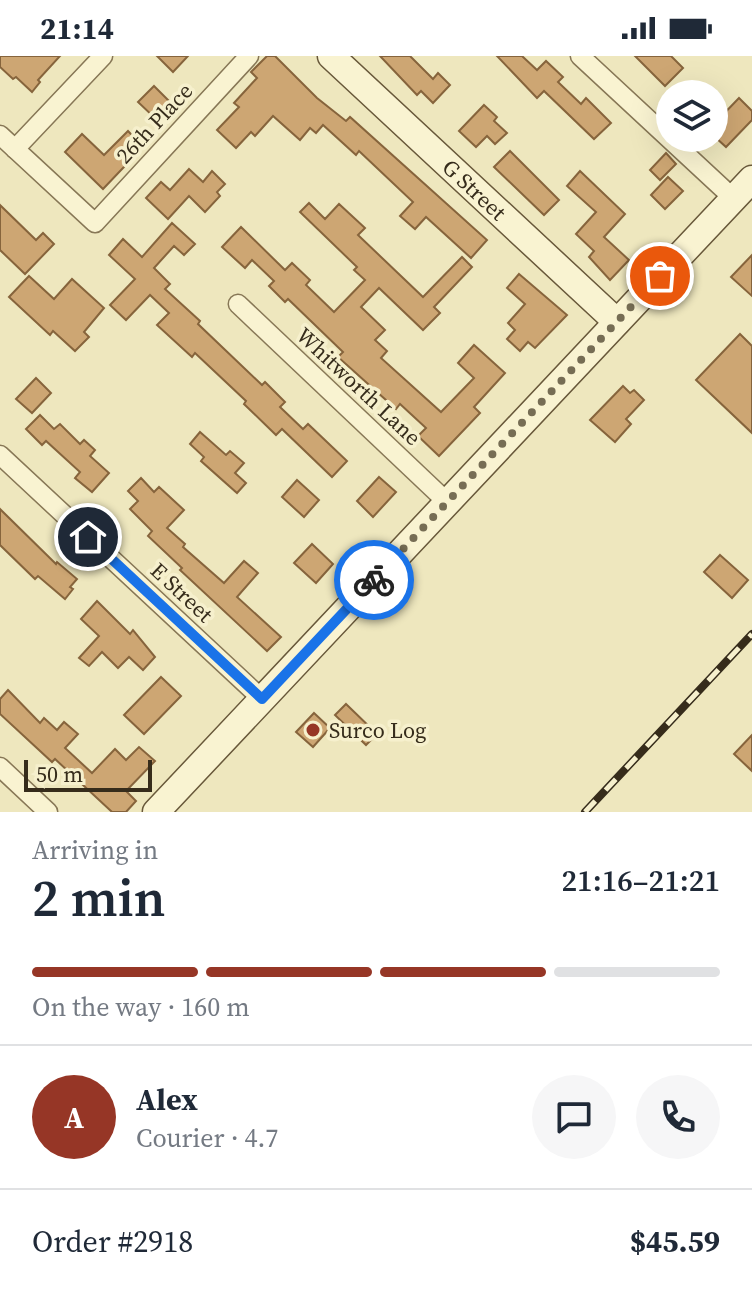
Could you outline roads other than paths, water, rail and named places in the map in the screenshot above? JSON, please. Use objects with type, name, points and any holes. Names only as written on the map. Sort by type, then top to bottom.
[{"type":"main road","name":"G Street","points":[[331,56],[617,322]]},
{"type":"main road","points":[[156,812],[752,179]]},
{"type":"street","points":[[0,135],[15,149],[103,56]]},
{"type":"street","name":"26th Place","points":[[15,149],[95,223],[249,56]]},
{"type":"street","points":[[580,56],[733,198]]},
{"type":"street","name":"Whitworth Lane","points":[[238,304],[447,502]]},
{"type":"street","name":"E Street","points":[[0,455],[262,699]]},
{"type":"street","points":[[0,767],[48,812]]},
{"type":"railway","points":[[585,812],[752,634]]},
{"type":"place","name":"Surco Log","points":[[313,730]]}]
